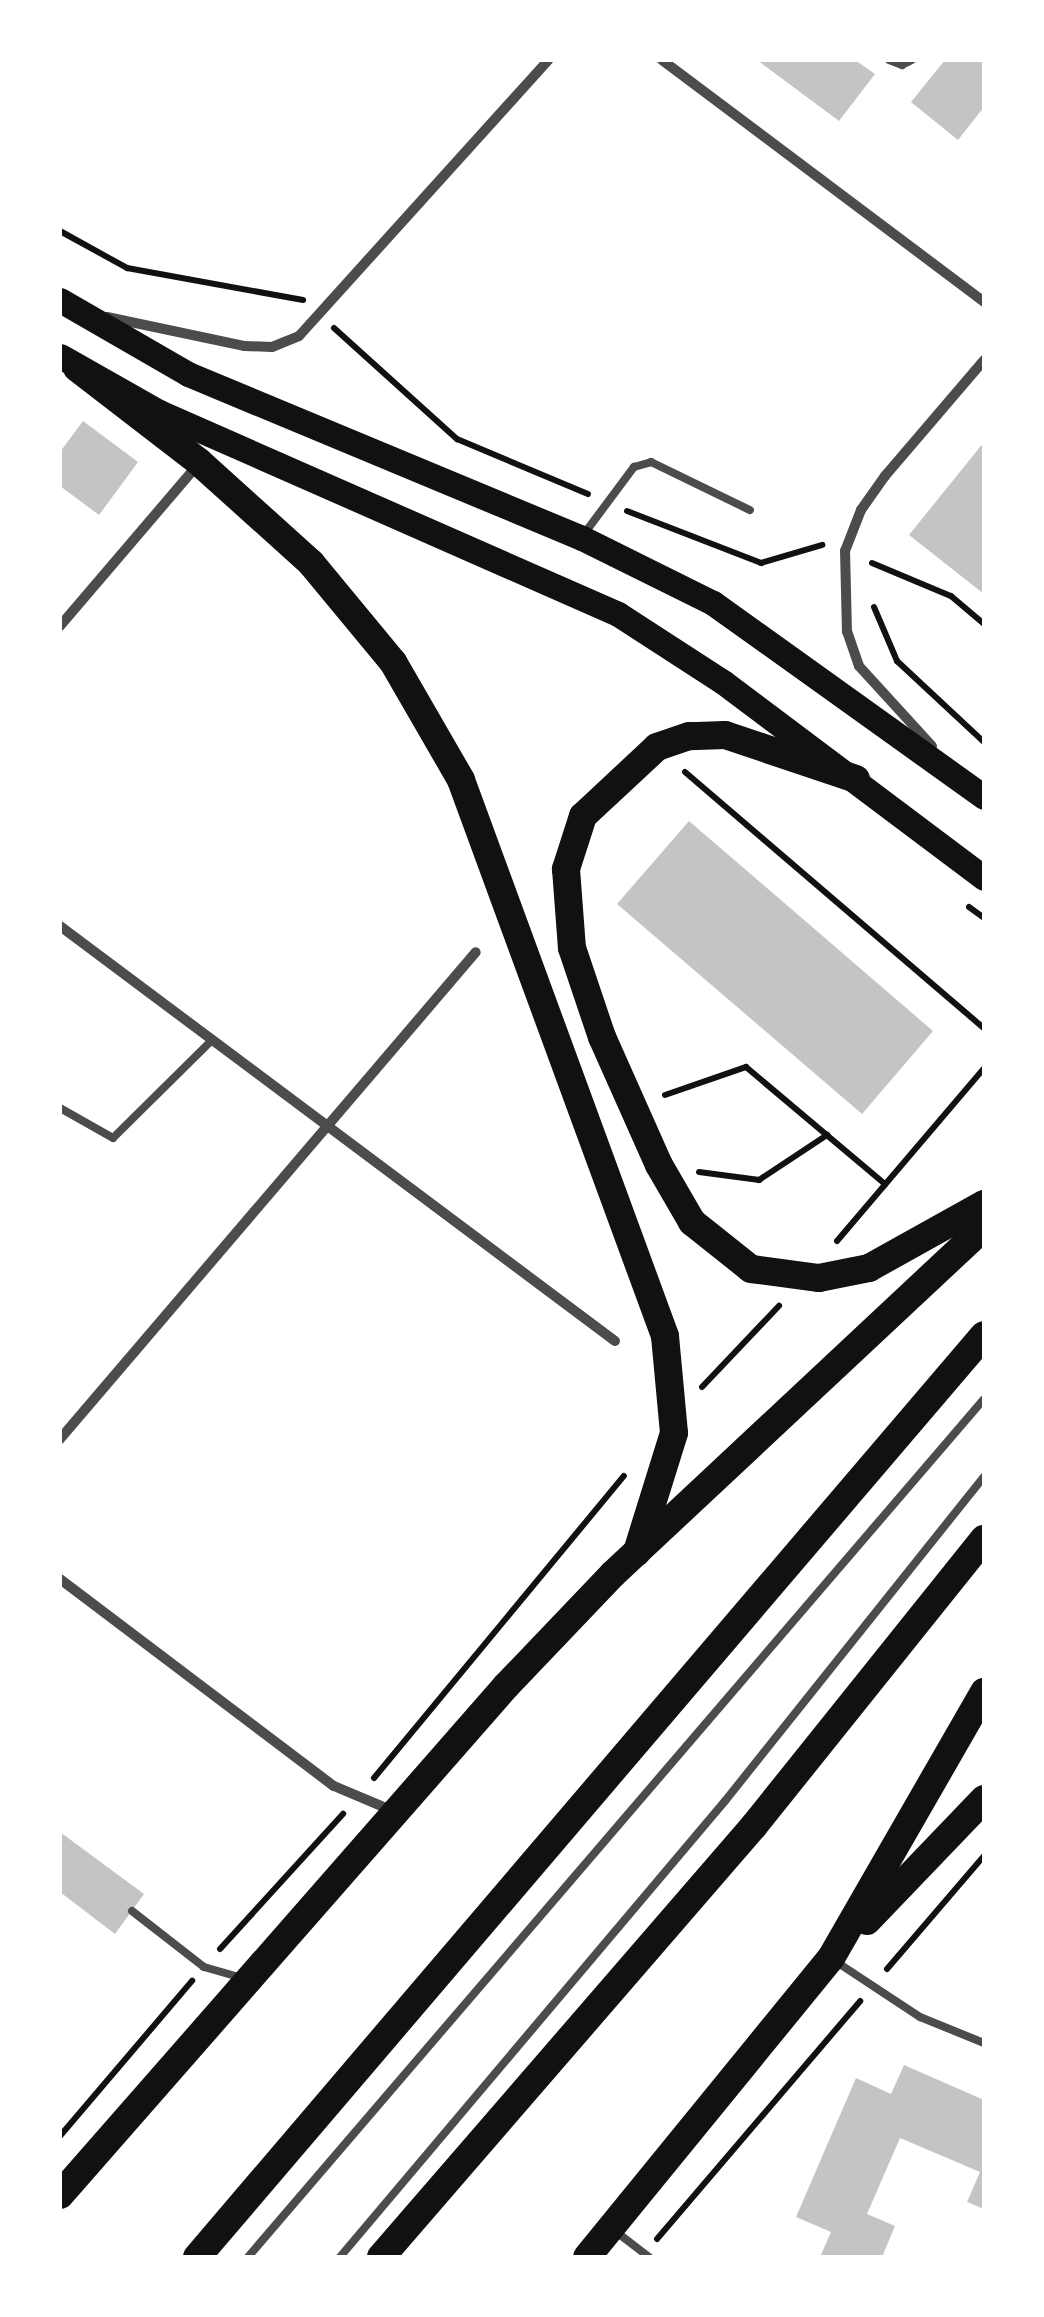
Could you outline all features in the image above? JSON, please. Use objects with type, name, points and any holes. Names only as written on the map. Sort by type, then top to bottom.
[{"type":"highway","points":[[69,362],[199,462],[311,563],[370,630],[461,780],[665,1336],[676,1414],[662,1485],[638,1552]]},
{"type":"highway","points":[[856,779],[724,735],[689,736],[657,748],[601,793],[583,816],[566,869],[572,948],[602,1037],[692,1222],[752,1269],[806,1278],[868,1268],[984,1204]]},
{"type":"highway","points":[[60,2195],[506,1686],[638,1552],[984,1227]]},
{"type":"highway","points":[[197,2257],[984,1335]]},
{"type":"highway","points":[[380,2257],[754,1828],[984,1539]]},
{"type":"highway","points":[[832,1958],[984,1692]]},
{"type":"highway","points":[[588,2257],[832,1958],[984,1800]]},
{"type":"main road","points":[[68,305],[214,386],[582,538],[760,632],[980,793]]},
{"type":"main road","points":[[69,362],[232,446],[618,614],[856,779],[984,878]]},
{"type":"street","points":[[68,305],[258,346],[299,336],[322,317],[548,60]]},
{"type":"street","points":[[662,60],[984,302]]},
{"type":"street","points":[[980,793],[880,695],[859,666],[846,632],[845,551],[884,476],[984,360]]},
{"type":"street","points":[[60,626],[199,462]]},
{"type":"street","points":[[60,926],[615,1341]]},
{"type":"street","points":[[60,1439],[476,952]]},
{"type":"street","points":[[60,1580],[324,1780],[396,1813]]},
{"type":"lane","points":[[889,60],[902,66],[912,60]]},
{"type":"lane","points":[[582,538],[634,467],[650,462],[750,510]]},
{"type":"lane","points":[[60,1108],[114,1138],[212,1040]]},
{"type":"lane","points":[[248,2257],[984,1400]]},
{"type":"lane","points":[[340,2257],[712,1817],[984,1477]]},
{"type":"lane","points":[[132,1911],[204,1967],[250,1981]]},
{"type":"lane","points":[[832,1958],[871,1988],[984,2043]]},
{"type":"lane","points":[[612,2228],[646,2255]]},
{"type":"path","points":[[60,231],[127,268],[302,299],[458,439],[608,503],[762,563],[826,544],[951,596],[984,624]]},
{"type":"path","points":[[872,563],[873,578]]},
{"type":"path","points":[[873,592],[879,632],[896,661],[984,742]]},
{"type":"path","points":[[674,763],[984,1028]]},
{"type":"path","points":[[665,1095],[746,1067],[885,1184]]},
{"type":"path","points":[[676,1414],[806,1278],[984,1068]]},
{"type":"path","points":[[698,1172],[759,1180],[827,1135]]},
{"type":"path","points":[[60,2136],[204,1967],[358,1798],[633,1465]]},
{"type":"path","points":[[646,2255],[984,1856]]},
{"type":"building","points":[[757,60],[855,60],[875,74],[839,121]]},
{"type":"building","points":[[945,60],[984,60],[984,107],[958,140],[911,102]]},
{"type":"building","points":[[83,421],[138,462],[99,515],[60,486],[60,452]]},
{"type":"building","points":[[984,442],[984,594],[909,535]]},
{"type":"building","points":[[689,821],[933,1031],[862,1114],[617,904]]},
{"type":"building","points":[[60,1832],[144,1894],[115,1934],[60,1892]]},
{"type":"building","points":[[904,2065],[984,2100],[984,2209],[967,2202],[980,2172],[900,2138],[867,2214],[895,2226],[882,2257],[820,2257],[831,2232],[796,2217],[856,2078],[891,2094]]}]
